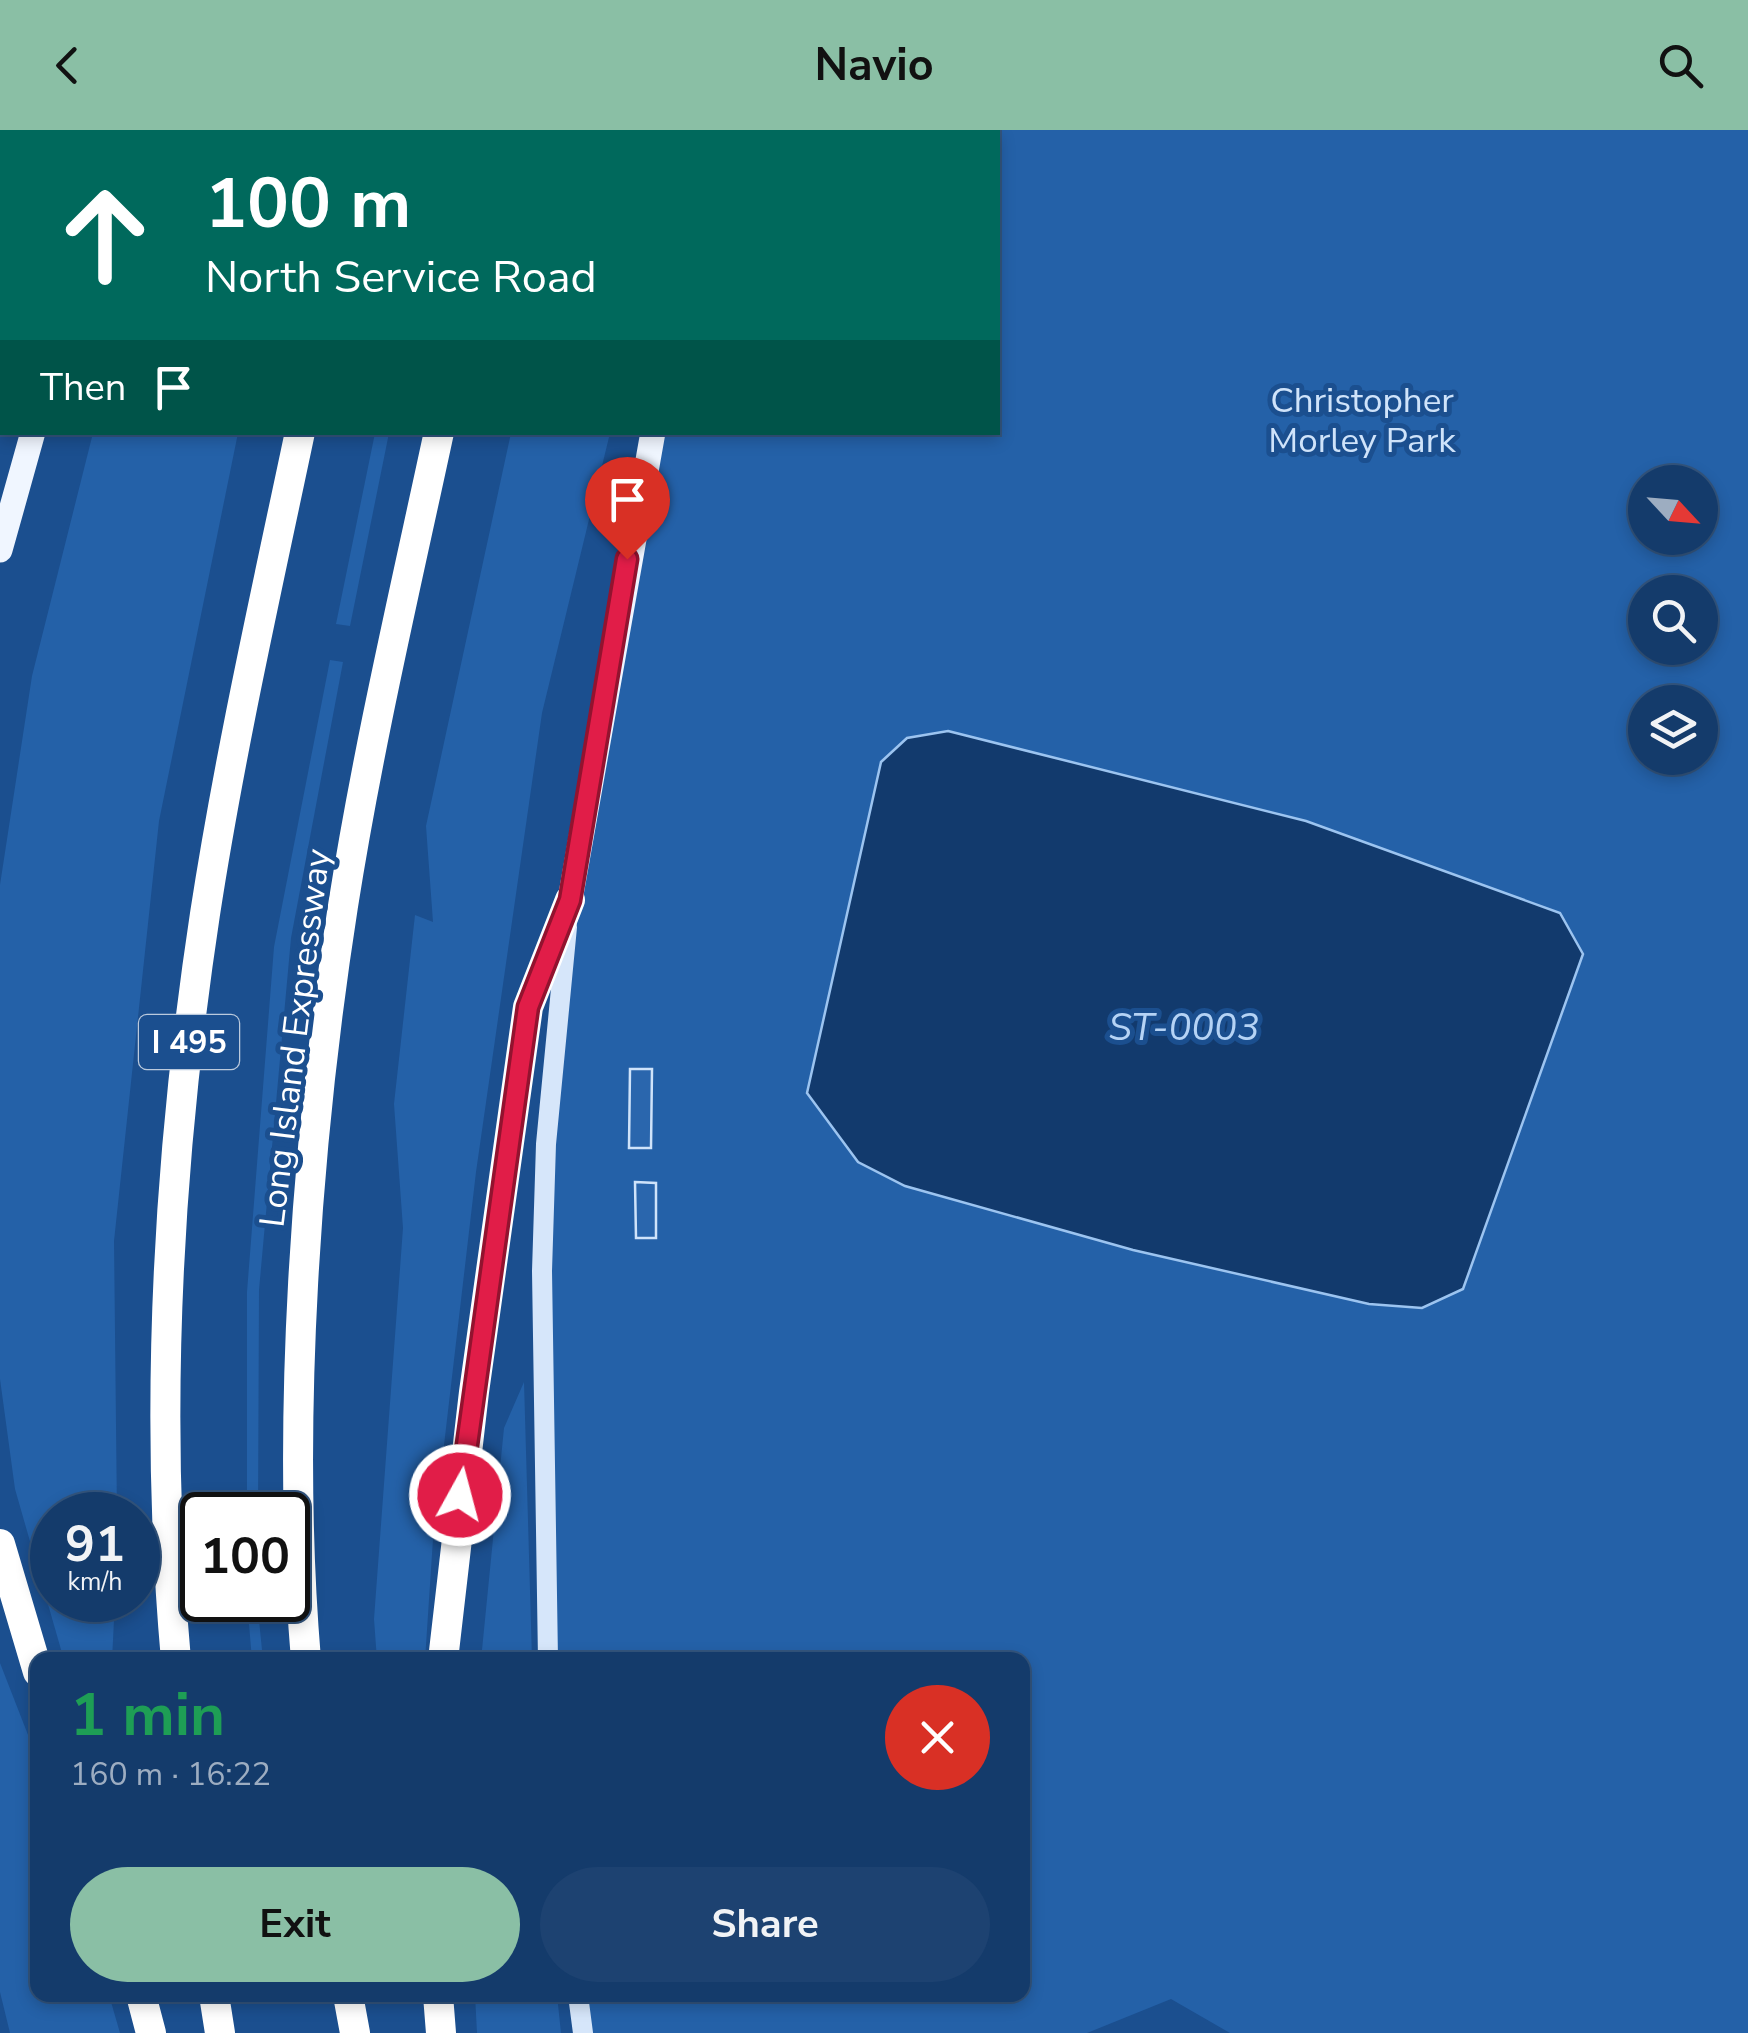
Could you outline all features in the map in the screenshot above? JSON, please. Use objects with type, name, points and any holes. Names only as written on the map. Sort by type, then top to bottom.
[{"type":"highway","name":"I 495","points":[[176,1652],[168,1500],[168,1350],[187,1062],[204,916],[229,774],[299,435]]},
{"type":"highway","name":"Long Island Expressway","points":[[306,1652],[301,1495],[303,1346],[325,1054],[342,908],[437,435]]},
{"type":"highway","points":[[444,1652],[474,1392],[528,1007],[570,900]]},
{"type":"highway","points":[[0,1544],[32,1652]]},
{"type":"highway","points":[[142,2002],[151,2033]]},
{"type":"highway","points":[[215,2002],[220,2033]]},
{"type":"highway","points":[[349,2002],[355,2033]]},
{"type":"highway","points":[[439,2002],[441,2033]]},
{"type":"main road","points":[[0,550],[32,435]]},
{"type":"main road","points":[[548,1652],[542,1253],[546,1144],[570,900],[652,435]]},
{"type":"main road","points":[[579,2002],[583,2033]]},
{"type":"green space","name":"Christopher Morley Park","points":[[1000,130],[1748,130],[1748,2033],[1230,2033],[1171,1999],[1087,2033],[589,2033],[586,2002],[1030,2002],[1030,1652],[555,1652],[550,1542],[551,1140],[577,894],[654,435],[1000,435]],"holes":[[[949,731],[1306,821],[1560,913],[1583,955],[1463,1289],[1422,1308],[1369,1304],[1133,1250],[905,1186],[858,1162],[908,738]]]},
{"type":"green space","points":[[92,435],[238,435],[159,821],[114,1241],[117,1492],[30,1492],[30,1541],[15,1489],[0,1379],[0,885],[32,676]]},
{"type":"green space","points":[[375,435],[389,435],[350,626],[336,624]]},
{"type":"green space","points":[[511,435],[610,435],[542,713],[476,1172],[433,1539],[426,1652],[376,1652],[374,1619],[403,1228],[394,1104],[415,915],[433,922],[426,826]]},
{"type":"green space","points":[[330,660],[343,662],[291,938],[259,1290],[258,1492],[247,1492],[247,1292],[274,947]]},
{"type":"green space","points":[[524,1382],[532,1652],[482,1652],[504,1428]]},
{"type":"green space","points":[[53,1622],[114,1622],[112,1652],[62,1652]]},
{"type":"green space","points":[[249,1622],[259,1622],[262,1652],[251,1652]]},
{"type":"green space","points":[[0,1663],[30,1740],[30,2002],[111,2002],[120,2033],[10,2033],[0,1992]]},
{"type":"green space","points":[[475,2002],[558,2002],[561,2033],[477,2033]]},
{"type":"water","name":"ST-0003","points":[[948,731],[1306,821],[1560,913],[1583,954],[1463,1289],[1422,1308],[1369,1304],[1133,1250],[905,1186],[858,1162],[807,1093],[881,762],[907,738]]},
{"type":"building","points":[[630,1069],[652,1069],[651,1148],[629,1148]]},
{"type":"building","points":[[635,1182],[656,1183],[656,1238],[636,1238]]},
{"type":"route","points":[[460,1495],[528,1007],[570,900],[627,559]]}]
